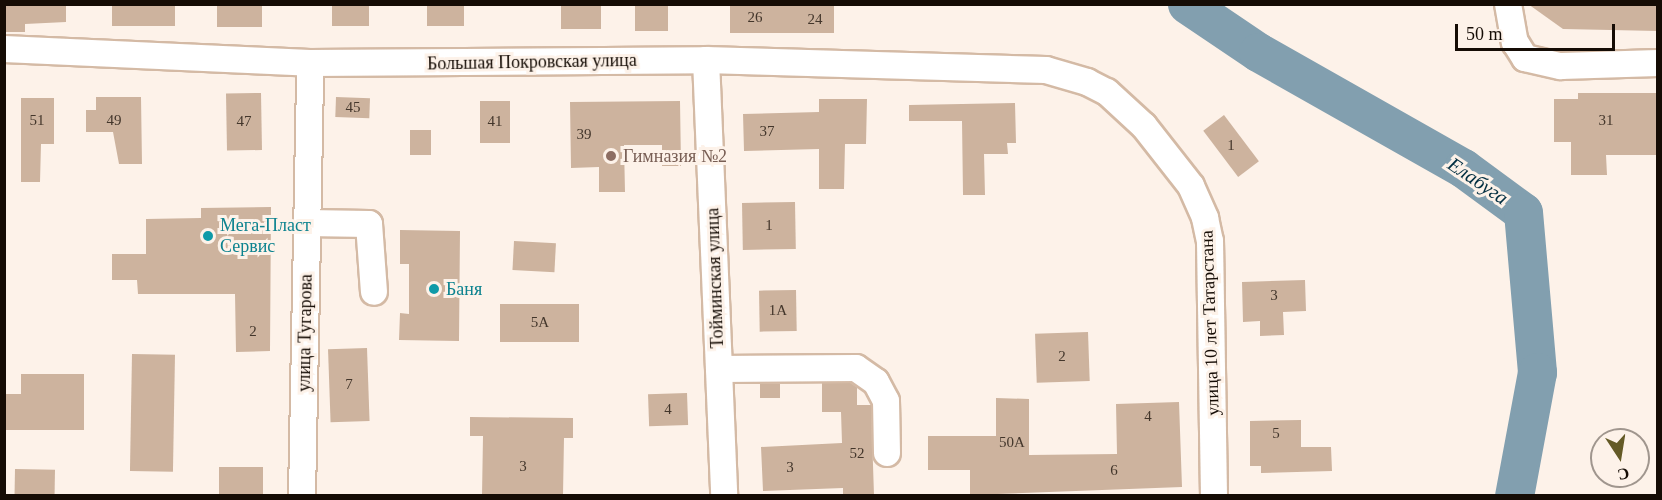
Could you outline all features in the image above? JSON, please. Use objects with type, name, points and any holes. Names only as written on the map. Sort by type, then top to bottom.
[{"type":"street","points":[[1508,4],[1515,42],[1525,58],[1561,66],[1658,63]]},
{"type":"street","name":"Большая Покровская улица","points":[[4,49],[310,63],[706,60],[1060,75]]},
{"type":"street","name":"Тойминская улица","points":[[706,60],[724,495]]},
{"type":"street","name":"улица Тугарова","points":[[302,495],[310,63]]},
{"type":"street","name":"улица 10 лет Татарстана","points":[[1060,75],[1107,92],[1125,107],[1165,150],[1205,218],[1214,495]]},
{"type":"street","points":[[307,223],[369,224],[374,292]]},
{"type":"street","points":[[719,369],[856,368],[876,382],[886,401],[887,453]]},
{"type":"building","points":[[4,4],[66,4],[66,22],[25,24],[25,32],[4,32]]},
{"type":"building","points":[[112,4],[175,4],[175,26],[112,26]]},
{"type":"building","points":[[217,4],[262,4],[262,27],[217,27]]},
{"type":"building","points":[[332,4],[369,4],[369,26],[332,26]]},
{"type":"building","points":[[427,4],[464,4],[464,26],[427,26]]},
{"type":"building","points":[[561,4],[601,4],[601,29],[561,29]]},
{"type":"building","points":[[635,4],[668,4],[668,31],[635,31]]},
{"type":"building","points":[[730,4],[834,4],[834,33],[730,33]]},
{"type":"building","points":[[1528,4],[1658,4],[1658,31],[1563,29]]},
{"type":"building","points":[[261,93],[262,150],[227,151],[226,94]]},
{"type":"building","points":[[1578,93],[1658,93],[1658,155],[1606,155],[1607,175],[1571,175],[1571,142],[1554,142],[1554,99],[1578,99]]},
{"type":"building","points":[[96,97],[141,97],[142,164],[119,164],[113,132],[86,132],[86,110],[96,110]]},
{"type":"building","points":[[336,97],[370,98],[369,118],[335,117]]},
{"type":"building","points":[[21,98],[54,98],[54,144],[41,144],[40,182],[21,182]]},
{"type":"building","points":[[819,99],[867,99],[866,144],[845,144],[844,189],[819,189],[819,149],[744,151],[743,114],[819,112]]},
{"type":"building","points":[[480,101],[510,101],[510,143],[480,143]]},
{"type":"building","name":"Гимназия №2","points":[[680,101],[681,166],[662,166],[662,145],[624,145],[625,192],[599,192],[599,167],[571,168],[570,102]]},
{"type":"building","points":[[1015,103],[1016,143],[1007,143],[1008,154],[984,154],[985,195],[963,195],[962,121],[909,121],[909,105]]},
{"type":"building","points":[[1224,115],[1259,161],[1238,177],[1203,131]]},
{"type":"building","points":[[410,130],[431,130],[431,155],[410,155]]},
{"type":"building","points":[[795,202],[796,249],[743,250],[742,203]]},
{"type":"building","name":"Мега-Пласт Сервис","points":[[271,207],[270,351],[236,352],[235,294],[138,294],[137,280],[112,280],[112,254],[146,254],[146,219],[201,218],[201,208]]},
{"type":"building","name":"Баня","points":[[400,230],[460,231],[459,341],[399,340],[400,313],[409,314],[409,264],[400,264]]},
{"type":"building","points":[[514,241],[556,243],[554,272],[512,270]]},
{"type":"building","points":[[1305,280],[1306,311],[1283,312],[1284,335],[1260,336],[1260,321],[1243,322],[1242,282]]},
{"type":"building","points":[[796,290],[797,331],[760,332],[759,291]]},
{"type":"building","points":[[500,304],[579,304],[579,342],[500,342]]},
{"type":"building","points":[[1088,332],[1090,381],[1037,383],[1035,334]]},
{"type":"building","points":[[367,348],[370,421],[331,422],[328,349]]},
{"type":"building","points":[[132,354],[175,355],[173,472],[130,471]]},
{"type":"building","points":[[21,374],[84,374],[84,430],[4,430],[4,394],[21,394]]},
{"type":"building","points":[[822,383],[851,383],[857,387],[857,405],[871,405],[874,495],[843,495],[843,488],[763,491],[761,447],[842,443],[841,412],[822,412]]},
{"type":"building","points":[[760,384],[780,384],[780,398],[760,398]]},
{"type":"building","points":[[687,393],[688,425],[649,426],[648,394]]},
{"type":"building","points":[[996,398],[1029,399],[1029,455],[1117,454],[1116,404],[1179,402],[1182,487],[970,495],[970,470],[928,470],[928,436],[996,436]]},
{"type":"building","points":[[470,417],[573,418],[573,438],[564,438],[563,495],[482,495],[483,436],[470,436]]},
{"type":"building","points":[[1301,420],[1301,447],[1331,447],[1332,471],[1261,473],[1261,466],[1250,466],[1250,421]]},
{"type":"building","points":[[219,467],[263,467],[263,495],[219,495]]},
{"type":"building","points":[[15,469],[55,470],[55,496],[15,495]]},
{"type":"waterway","name":"Елабуга","points":[[1187,4],[1258,52],[1463,168],[1523,212],[1537,372],[1514,496]]},
{"type":"place","name":"Гимназия №2","points":[[611,156]]},
{"type":"place","name":"Мега-Пласт Сервис","points":[[208,236]]},
{"type":"place","name":"Баня","points":[[434,289]]}]
